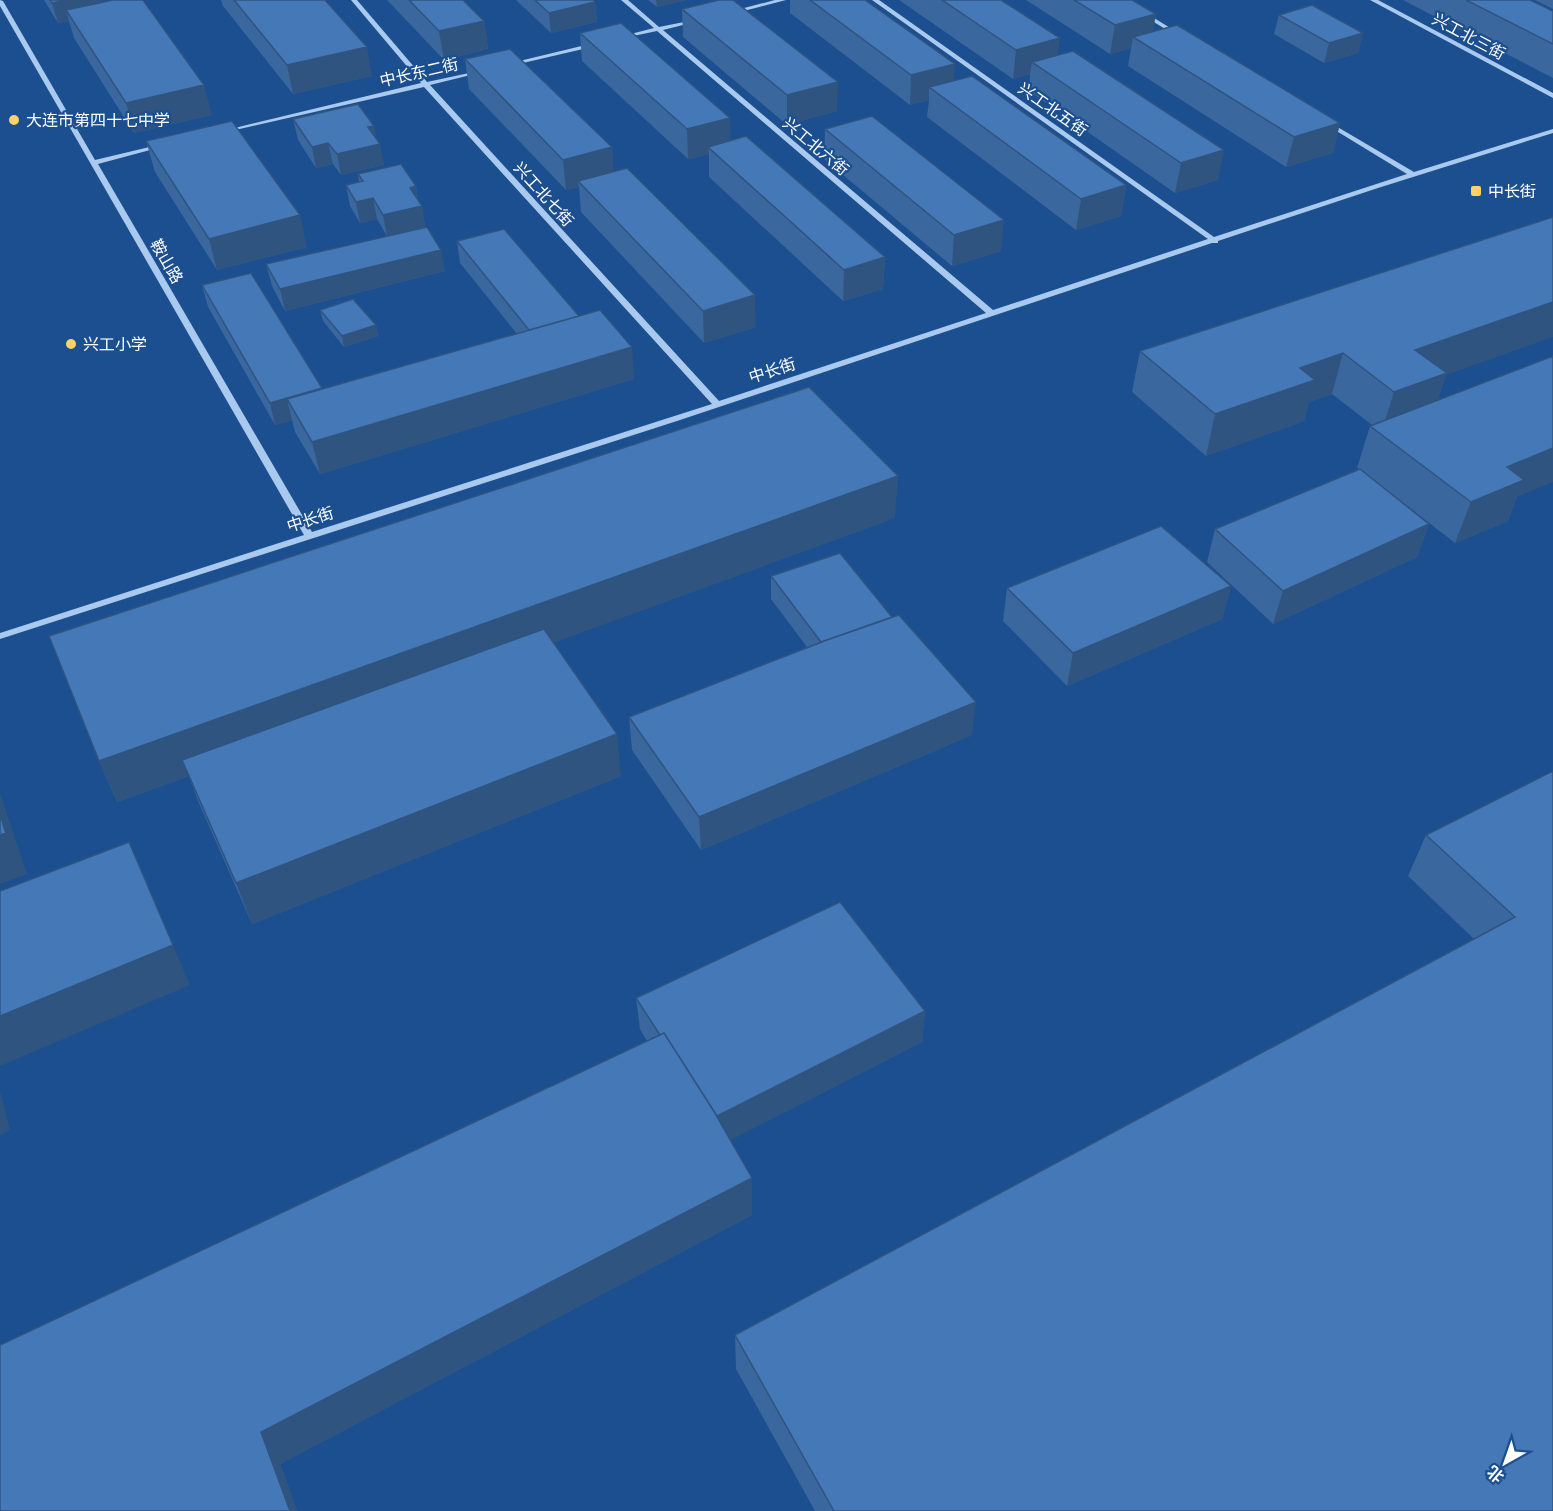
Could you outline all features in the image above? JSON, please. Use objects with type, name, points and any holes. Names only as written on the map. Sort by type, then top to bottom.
[{"type":"street","name":"兴工北七街","points":[[354,0],[425,84],[717,404]]},
{"type":"street","name":"兴工北六街","points":[[624,0],[991,313]]},
{"type":"street","points":[[726,14],[783,0]]},
{"type":"street","name":"兴工北五街","points":[[875,0],[1215,241]]},
{"type":"street","points":[[1121,0],[1181,36]]},
{"type":"street","name":"兴工北三街","points":[[1373,0],[1553,96]]},
{"type":"street","name":"鞍山路","points":[[0,1],[309,535]]},
{"type":"street","points":[[611,40],[704,19]]},
{"type":"street","points":[[507,65],[600,43]]},
{"type":"street","name":"中长东二街","points":[[221,133],[495,68]]},
{"type":"street","points":[[1323,120],[1413,174]]},
{"type":"street","name":"中长街","points":[[0,636],[717,404],[1413,174],[1553,131]]},
{"type":"street","points":[[95,162],[175,143]]},
{"type":"building","points":[[50,0],[68,0],[52,3]]},
{"type":"building","points":[[113,0],[143,0],[204,85],[126,103],[66,10]]},
{"type":"building","points":[[234,0],[325,0],[367,47],[287,65]]},
{"type":"building","points":[[409,0],[463,0],[484,21],[439,31]]},
{"type":"building","points":[[535,0],[593,0],[595,2],[549,13]]},
{"type":"building","points":[[719,0],[733,0],[838,82],[787,95],[682,9]]},
{"type":"building","points":[[810,0],[865,0],[955,64],[911,75]]},
{"type":"building","points":[[942,0],[1001,0],[1060,38],[1016,50]]},
{"type":"building","points":[[1074,0],[1132,0],[1156,14],[1115,25]]},
{"type":"building","points":[[1466,0],[1530,0],[1553,11],[1553,44]]},
{"type":"building","points":[[1312,5],[1363,33],[1329,43],[1279,15]]},
{"type":"building","points":[[621,23],[730,118],[687,129],[580,33]]},
{"type":"building","points":[[1177,25],[1340,123],[1294,137],[1133,37]]},
{"type":"building","points":[[510,49],[612,147],[563,160],[465,59]]},
{"type":"building","points":[[1073,51],[1224,150],[1181,163],[1032,62]]},
{"type":"building","points":[[972,76],[1126,185],[1081,199],[929,87]]},
{"type":"building","points":[[358,104],[374,126],[368,127],[380,144],[337,154],[328,143],[312,147],[293,119]]},
{"type":"building","points":[[872,116],[1004,220],[954,235],[825,129]]},
{"type":"building","points":[[232,121],[300,215],[209,239],[146,141]]},
{"type":"building","points":[[746,136],[885,257],[844,270],[708,147]]},
{"type":"building","points":[[401,164],[416,186],[410,188],[422,206],[383,215],[373,198],[356,202],[346,185],[363,181],[358,174]]},
{"type":"building","points":[[627,168],[755,295],[703,311],[578,181]]},
{"type":"building","points":[[1553,217],[1553,302],[1415,350],[1447,373],[1394,392],[1343,353],[1300,368],[1315,380],[1215,414],[1140,351]]},
{"type":"building","points":[[427,227],[441,250],[280,289],[266,264]]},
{"type":"building","points":[[504,229],[579,316],[529,330],[457,241]]},
{"type":"building","points":[[251,273],[322,388],[270,403],[202,285]]},
{"type":"building","points":[[353,299],[376,325],[342,336],[320,310]]},
{"type":"building","points":[[600,310],[632,347],[312,442],[287,399]]},
{"type":"building","points":[[1553,356],[1553,448],[1507,467],[1524,480],[1471,502],[1370,426]]},
{"type":"building","points":[[809,387],[898,476],[99,761],[49,636]]},
{"type":"building","points":[[1360,469],[1429,524],[1283,591],[1215,529]]},
{"type":"building","points":[[1161,526],[1231,586],[1073,653],[1007,588]]},
{"type":"building","points":[[840,553],[892,617],[821,642],[771,576]]},
{"type":"building","points":[[899,615],[976,702],[699,817],[629,717],[827,640]]},
{"type":"building","points":[[544,629],[617,734],[236,883],[182,760]]},
{"type":"building","points":[[1553,771],[1553,1511],[834,1511],[735,1335],[1515,917],[1426,835]]},
{"type":"building","points":[[0,815],[6,833],[0,835]]},
{"type":"building","points":[[129,842],[173,945],[0,1016],[0,891]]},
{"type":"building","points":[[840,902],[925,1011],[717,1116],[664,1033],[660,1035],[636,998]]},
{"type":"building","points":[[664,1033],[713,1110],[752,1178],[261,1432],[290,1511],[0,1511],[0,1345]]},
{"type":"place","name":"大连市第四十七中学","points":[[14,120]]},
{"type":"place","name":"中长街","points":[[1476,191]]},
{"type":"place","name":"兴工小学","points":[[71,344]]}]
